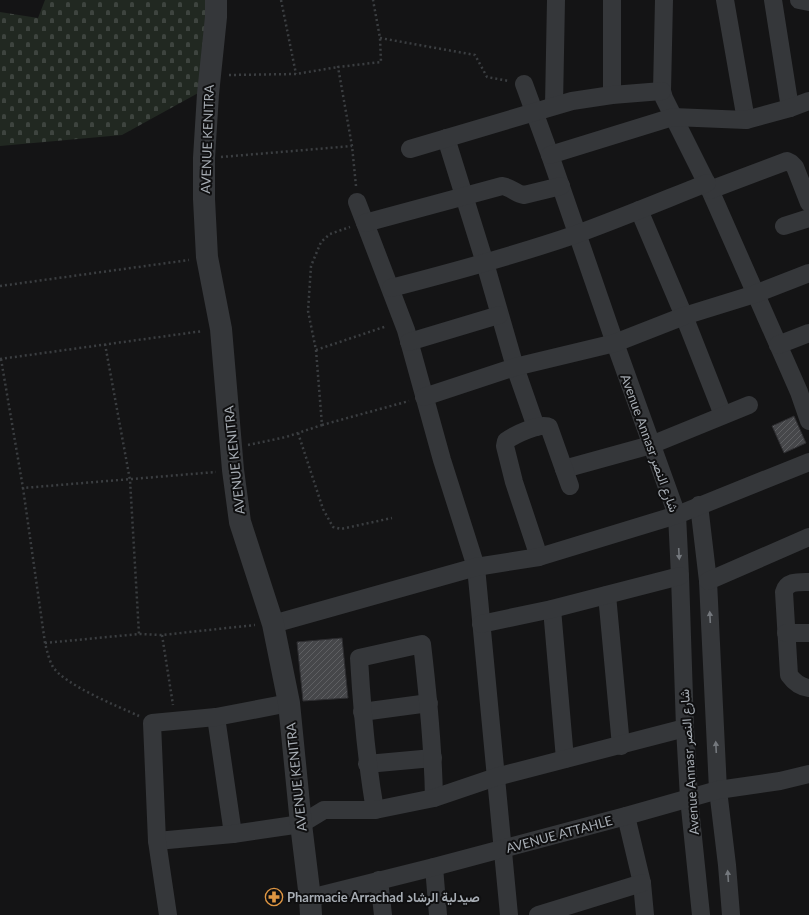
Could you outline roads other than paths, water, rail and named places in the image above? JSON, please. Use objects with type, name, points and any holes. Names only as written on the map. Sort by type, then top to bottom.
[{"type":"street","name":"AVENUE KENITRA","points":[[216,0],[216,17],[204,158],[204,199],[207,257],[221,328],[233,470],[240,522],[273,624],[289,703],[311,906]]},
{"type":"street","points":[[554,105],[556,0]]},
{"type":"street","points":[[612,0],[612,95]]},
{"type":"street","points":[[664,0],[662,91],[666,102],[709,186],[778,345],[804,390],[809,421]]},
{"type":"street","points":[[725,0],[746,120]]},
{"type":"street","points":[[773,0],[790,108]]},
{"type":"street","points":[[799,0],[809,2]]},
{"type":"street","name":"Avenue Annasr شارع النصر","points":[[524,84],[561,186],[614,343],[676,515],[689,798],[701,915]]},
{"type":"street","points":[[410,149],[554,105],[612,95],[662,91]]},
{"type":"street","points":[[550,155],[674,117],[746,120],[790,108],[809,101]]},
{"type":"street","points":[[446,138],[485,263],[515,367],[536,427]]},
{"type":"street","points":[[391,288],[485,263],[576,234],[639,210],[787,161],[791,162],[795,167],[809,203]]},
{"type":"street","points":[[365,223],[502,186],[509,187],[524,196],[561,186]]},
{"type":"street","points":[[357,202],[391,288],[409,342],[442,460],[476,567],[509,915]]},
{"type":"street","points":[[639,210],[684,316],[723,415]]},
{"type":"street","points":[[784,226],[809,218]]},
{"type":"street","points":[[424,397],[515,367],[614,343],[684,316],[755,294],[809,274]]},
{"type":"street","points":[[409,342],[499,315]]},
{"type":"street","points":[[778,345],[809,333]]},
{"type":"street","points":[[564,469],[651,445],[749,405]]},
{"type":"street","points":[[539,557],[514,482],[505,446],[506,441],[536,427],[545,425],[551,429],[570,486]]},
{"type":"street","points":[[273,624],[476,567],[539,557],[676,515],[809,462]]},
{"type":"street","name":"Avenue Annasr شارع النصر","points":[[699,505],[708,581],[718,790],[731,915]]},
{"type":"street","points":[[708,581],[809,537]]},
{"type":"street","points":[[481,624],[552,609],[680,576]]},
{"type":"street","points":[[809,582],[787,585],[784,592],[789,675],[800,686],[809,688]]},
{"type":"street","points":[[607,595],[621,746]]},
{"type":"street","points":[[552,609],[565,759]]},
{"type":"street","points":[[786,633],[809,633]]},
{"type":"street","points":[[375,810],[367,764],[359,658],[422,644],[429,703],[434,798]]},
{"type":"street","points":[[168,915],[158,842],[152,723],[216,717],[289,703]]},
{"type":"street","points":[[362,712],[429,703]]},
{"type":"street","points":[[216,717],[233,834]]},
{"type":"street","points":[[158,842],[233,834],[301,824],[324,810],[375,810],[434,798],[496,778],[685,728]]},
{"type":"street","points":[[367,764],[433,758]]},
{"type":"street","name":"AVENUE ATTAHLE","points":[[311,906],[379,880],[502,849],[718,790],[780,781],[809,774]]},
{"type":"street","points":[[626,816],[642,883],[645,915]]},
{"type":"street","points":[[434,867],[438,915]]},
{"type":"street","points":[[379,880],[383,915]]},
{"type":"street","points":[[538,915],[642,883]]},
{"type":"place","name":"Pharmacie Arrachad صيدلية الرشاد","points":[[274,897]]}]
